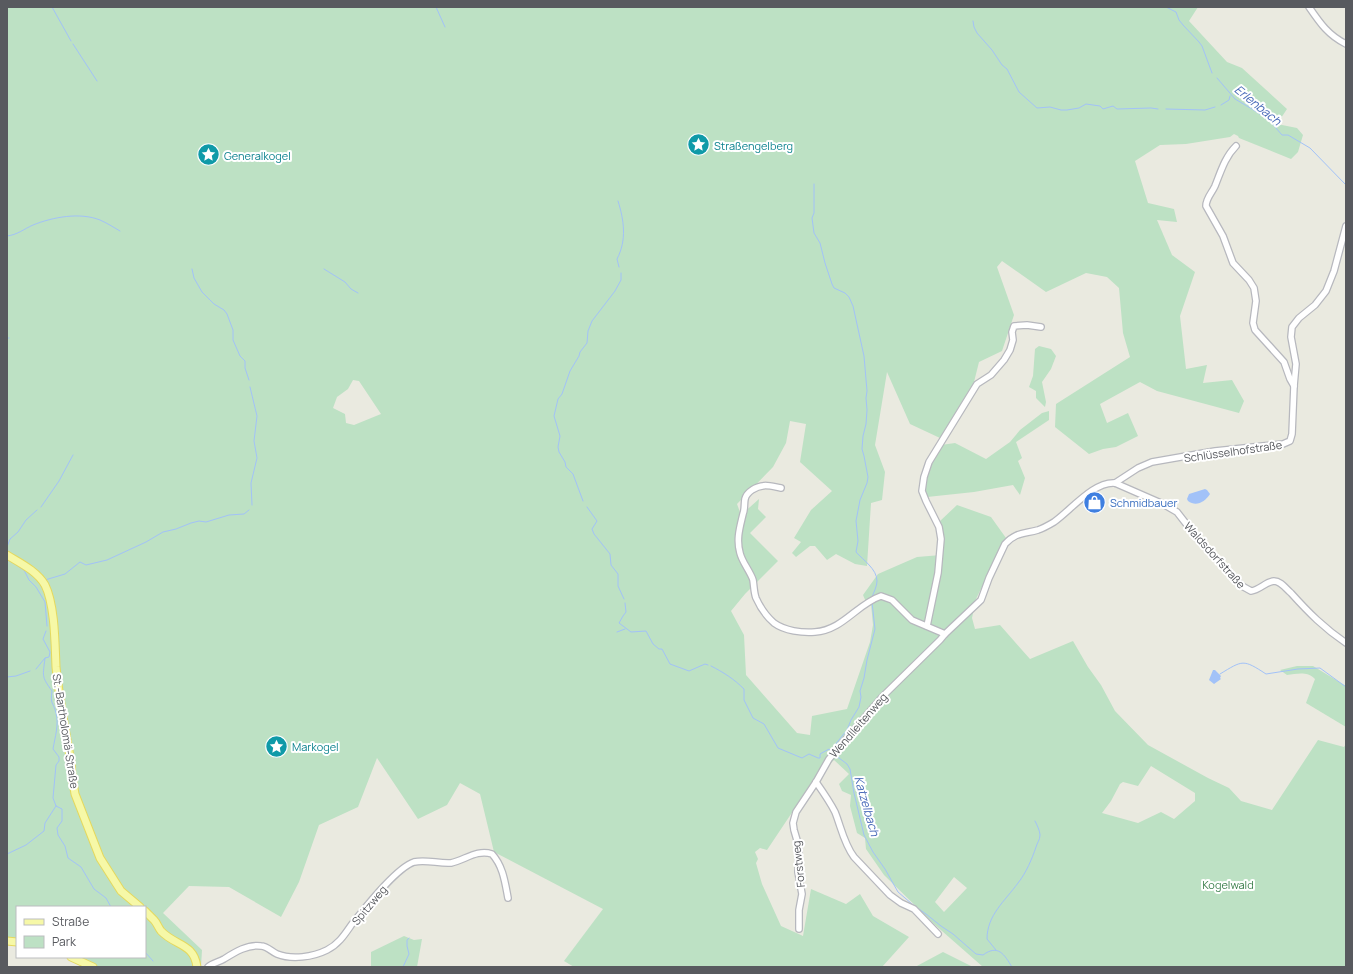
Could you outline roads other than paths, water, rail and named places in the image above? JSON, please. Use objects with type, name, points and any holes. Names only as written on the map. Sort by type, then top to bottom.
[{"type":"main road","name":"St.-Bartholomä-Straße","points":[[7,554],[37,576],[46,589],[56,638],[56,667],[75,794],[100,858],[121,891],[139,906]]},
{"type":"main road","points":[[146,912],[154,920],[160,930],[173,941],[187,947],[193,955],[196,967]]},
{"type":"main road","points":[[73,958],[93,967]]},
{"type":"street","points":[[1308,7],[1322,27],[1336,40],[1346,44]]},
{"type":"street","points":[[1236,146],[1226,159],[1206,206],[1223,236],[1230,257],[1254,288],[1256,301],[1253,320],[1254,328],[1257,334],[1284,362],[1294,386]]},
{"type":"street","name":"Schlüsselhofstraße","points":[[1115,483],[1138,468],[1152,462],[1215,451],[1287,443],[1290,441],[1292,434],[1296,364],[1291,337],[1292,327],[1299,318],[1315,305],[1326,291],[1334,271],[1346,226]]},
{"type":"street","points":[[927,626],[938,573],[941,539],[939,526],[922,491],[924,476],[929,462],[977,384],[991,375],[1004,360],[1011,345],[1014,326],[1028,325],[1041,327]]},
{"type":"street","points":[[781,488],[765,485],[757,486],[750,492],[745,498],[744,511],[738,536],[740,555],[753,580],[756,598],[769,618],[775,623],[788,629],[804,632],[816,632],[834,626],[848,619],[866,604],[881,596],[892,600],[912,620],[945,634],[981,600],[1008,541],[1017,534],[1038,530],[1045,527],[1057,520],[1096,488],[1108,483],[1115,483]]},
{"type":"street","name":"Waldsdorfstraße","points":[[1115,483],[1163,504],[1177,512],[1198,539],[1246,590],[1257,590],[1275,581],[1280,583],[1322,625],[1346,643]]},
{"type":"street","name":"Wendlleitenweg","points":[[816,782],[833,753],[882,697],[945,634]]},
{"type":"street","points":[[816,782],[835,812],[844,839],[854,857],[890,895],[901,903],[914,909],[938,934]]},
{"type":"street","name":"Forstweg","points":[[798,929],[802,894],[798,872],[799,847],[793,823],[796,812],[816,782]]},
{"type":"street","name":"Spitzweg","points":[[208,967],[236,952],[252,947],[264,947],[280,955],[295,957],[326,951],[339,942],[357,918],[388,882],[401,870],[416,862],[452,862],[480,852],[492,854],[500,865],[508,898]]},
{"type":"water","points":[[1205,489],[1210,494],[1206,499],[1197,504],[1188,501],[1187,499],[1189,494]]},
{"type":"water","points":[[1213,670],[1221,676],[1221,679],[1214,684],[1209,680]]},
{"type":"waterway","points":[[52,7],[71,41]]},
{"type":"waterway","points":[[436,7],[445,27]]},
{"type":"waterway","name":"Erlenbach","points":[[1166,7],[1176,12],[1179,20],[1202,46],[1212,73]]},
{"type":"waterway","points":[[973,21],[977,33],[992,50],[1002,65],[1007,69],[1019,92],[1037,108],[1050,107],[1067,110],[1079,108],[1086,104],[1100,106],[1103,109],[1113,106],[1117,109],[1158,109]]},
{"type":"waterway","points":[[73,44],[97,81]]},
{"type":"waterway","name":"Erlenbach","points":[[1217,78],[1235,99],[1269,120],[1282,135],[1288,135],[1310,148],[1346,185]]},
{"type":"waterway","points":[[1221,105],[1229,100],[1230,96]]},
{"type":"waterway","points":[[1166,109],[1205,110],[1215,107]]},
{"type":"waterway","points":[[814,184],[814,213],[812,218],[814,233],[820,243],[834,288],[845,293],[849,297],[853,306],[864,356],[867,410],[862,449],[868,477],[860,500],[856,521],[858,541],[856,552],[875,573],[877,581],[872,597]]},
{"type":"waterway","points":[[618,201],[624,230],[622,245],[617,259],[619,267]]},
{"type":"waterway","points":[[7,236],[20,232],[33,225],[66,216],[84,216],[100,220],[120,231]]},
{"type":"waterway","points":[[192,269],[194,278],[202,292],[227,314],[233,330],[233,340],[240,356],[245,361],[245,368],[249,380]]},
{"type":"waterway","name":"Katzelbach","points":[[324,269],[345,282],[351,289],[358,293]]},
{"type":"waterway","points":[[583,501],[573,474],[566,467],[565,462],[559,452],[558,447],[560,436],[554,416],[558,399],[562,394],[570,371],[580,352],[587,343],[588,331],[592,321],[615,291],[621,280],[621,273]]},
{"type":"waterway","points":[[250,387],[257,416],[254,441],[257,458],[251,483],[252,505]]},
{"type":"waterway","points":[[41,507],[59,481],[73,455]]},
{"type":"waterway","points":[[587,507],[597,521],[592,529],[594,534],[610,554],[611,565],[618,574],[618,586],[624,599]]},
{"type":"waterway","points":[[7,547],[10,539],[18,532],[26,520],[37,510]]},
{"type":"waterway","points":[[45,580],[65,574],[80,562],[86,565],[107,560],[146,542],[163,532],[199,521],[206,522],[229,515],[244,514],[249,510]]},
{"type":"waterway","points":[[7,559],[24,570],[29,580],[36,587],[45,602],[47,626]]},
{"type":"waterway","points":[[832,751],[834,746],[847,730],[859,707],[861,697],[860,691],[875,629],[872,602]]},
{"type":"waterway","name":"Katzelbach","points":[[625,603],[626,612],[619,623],[631,632],[646,631],[653,644],[659,649],[662,649],[670,664],[689,671],[705,664],[708,665]]},
{"type":"waterway","name":"Katzelbach","points":[[617,632],[625,629]]},
{"type":"waterway","points":[[46,631],[43,639],[50,652],[49,657],[45,658],[44,679],[52,691],[52,701],[57,718],[53,749],[59,757],[59,761],[56,765],[53,798],[56,806],[62,809],[62,821],[57,828],[58,835],[65,846],[68,858],[81,867],[94,889],[106,898],[110,906]]},
{"type":"waterway","points":[[36,669],[45,658]]},
{"type":"waterway","points":[[1220,674],[1243,663],[1266,674],[1298,669],[1320,668],[1346,687]]},
{"type":"waterway","name":"Katzelbach","points":[[711,666],[728,676],[744,689],[744,700],[753,718],[764,724],[778,748],[802,758],[809,754],[820,758],[820,754],[829,749],[832,752]]},
{"type":"waterway","points":[[7,677],[16,676],[30,671]]},
{"type":"waterway","name":"Katzelbach","points":[[835,755],[847,764],[850,769],[864,835],[898,892],[953,934],[976,954],[983,955],[993,950],[1000,952],[1012,967]]},
{"type":"waterway","points":[[7,854],[26,845],[44,831],[45,823],[56,806]]},
{"type":"waterway","points":[[996,950],[987,939],[990,923],[993,915],[1021,879],[1031,861],[1040,837],[1035,821]]},
{"type":"waterway","points":[[403,967],[409,954],[407,946],[407,940],[409,938]]},
{"type":"waterway","points":[[146,953],[153,961]]},
{"type":"place","name":"Straßengelberg","points":[[699,145]]},
{"type":"place","name":"Generalkogel","points":[[208,155]]},
{"type":"place","name":"Schmidbauer","points":[[1095,502]]},
{"type":"place","name":"Markogel","points":[[277,746]]},
{"type":"park label","name":"Kogelwald","points":[[1228,884]]}]
